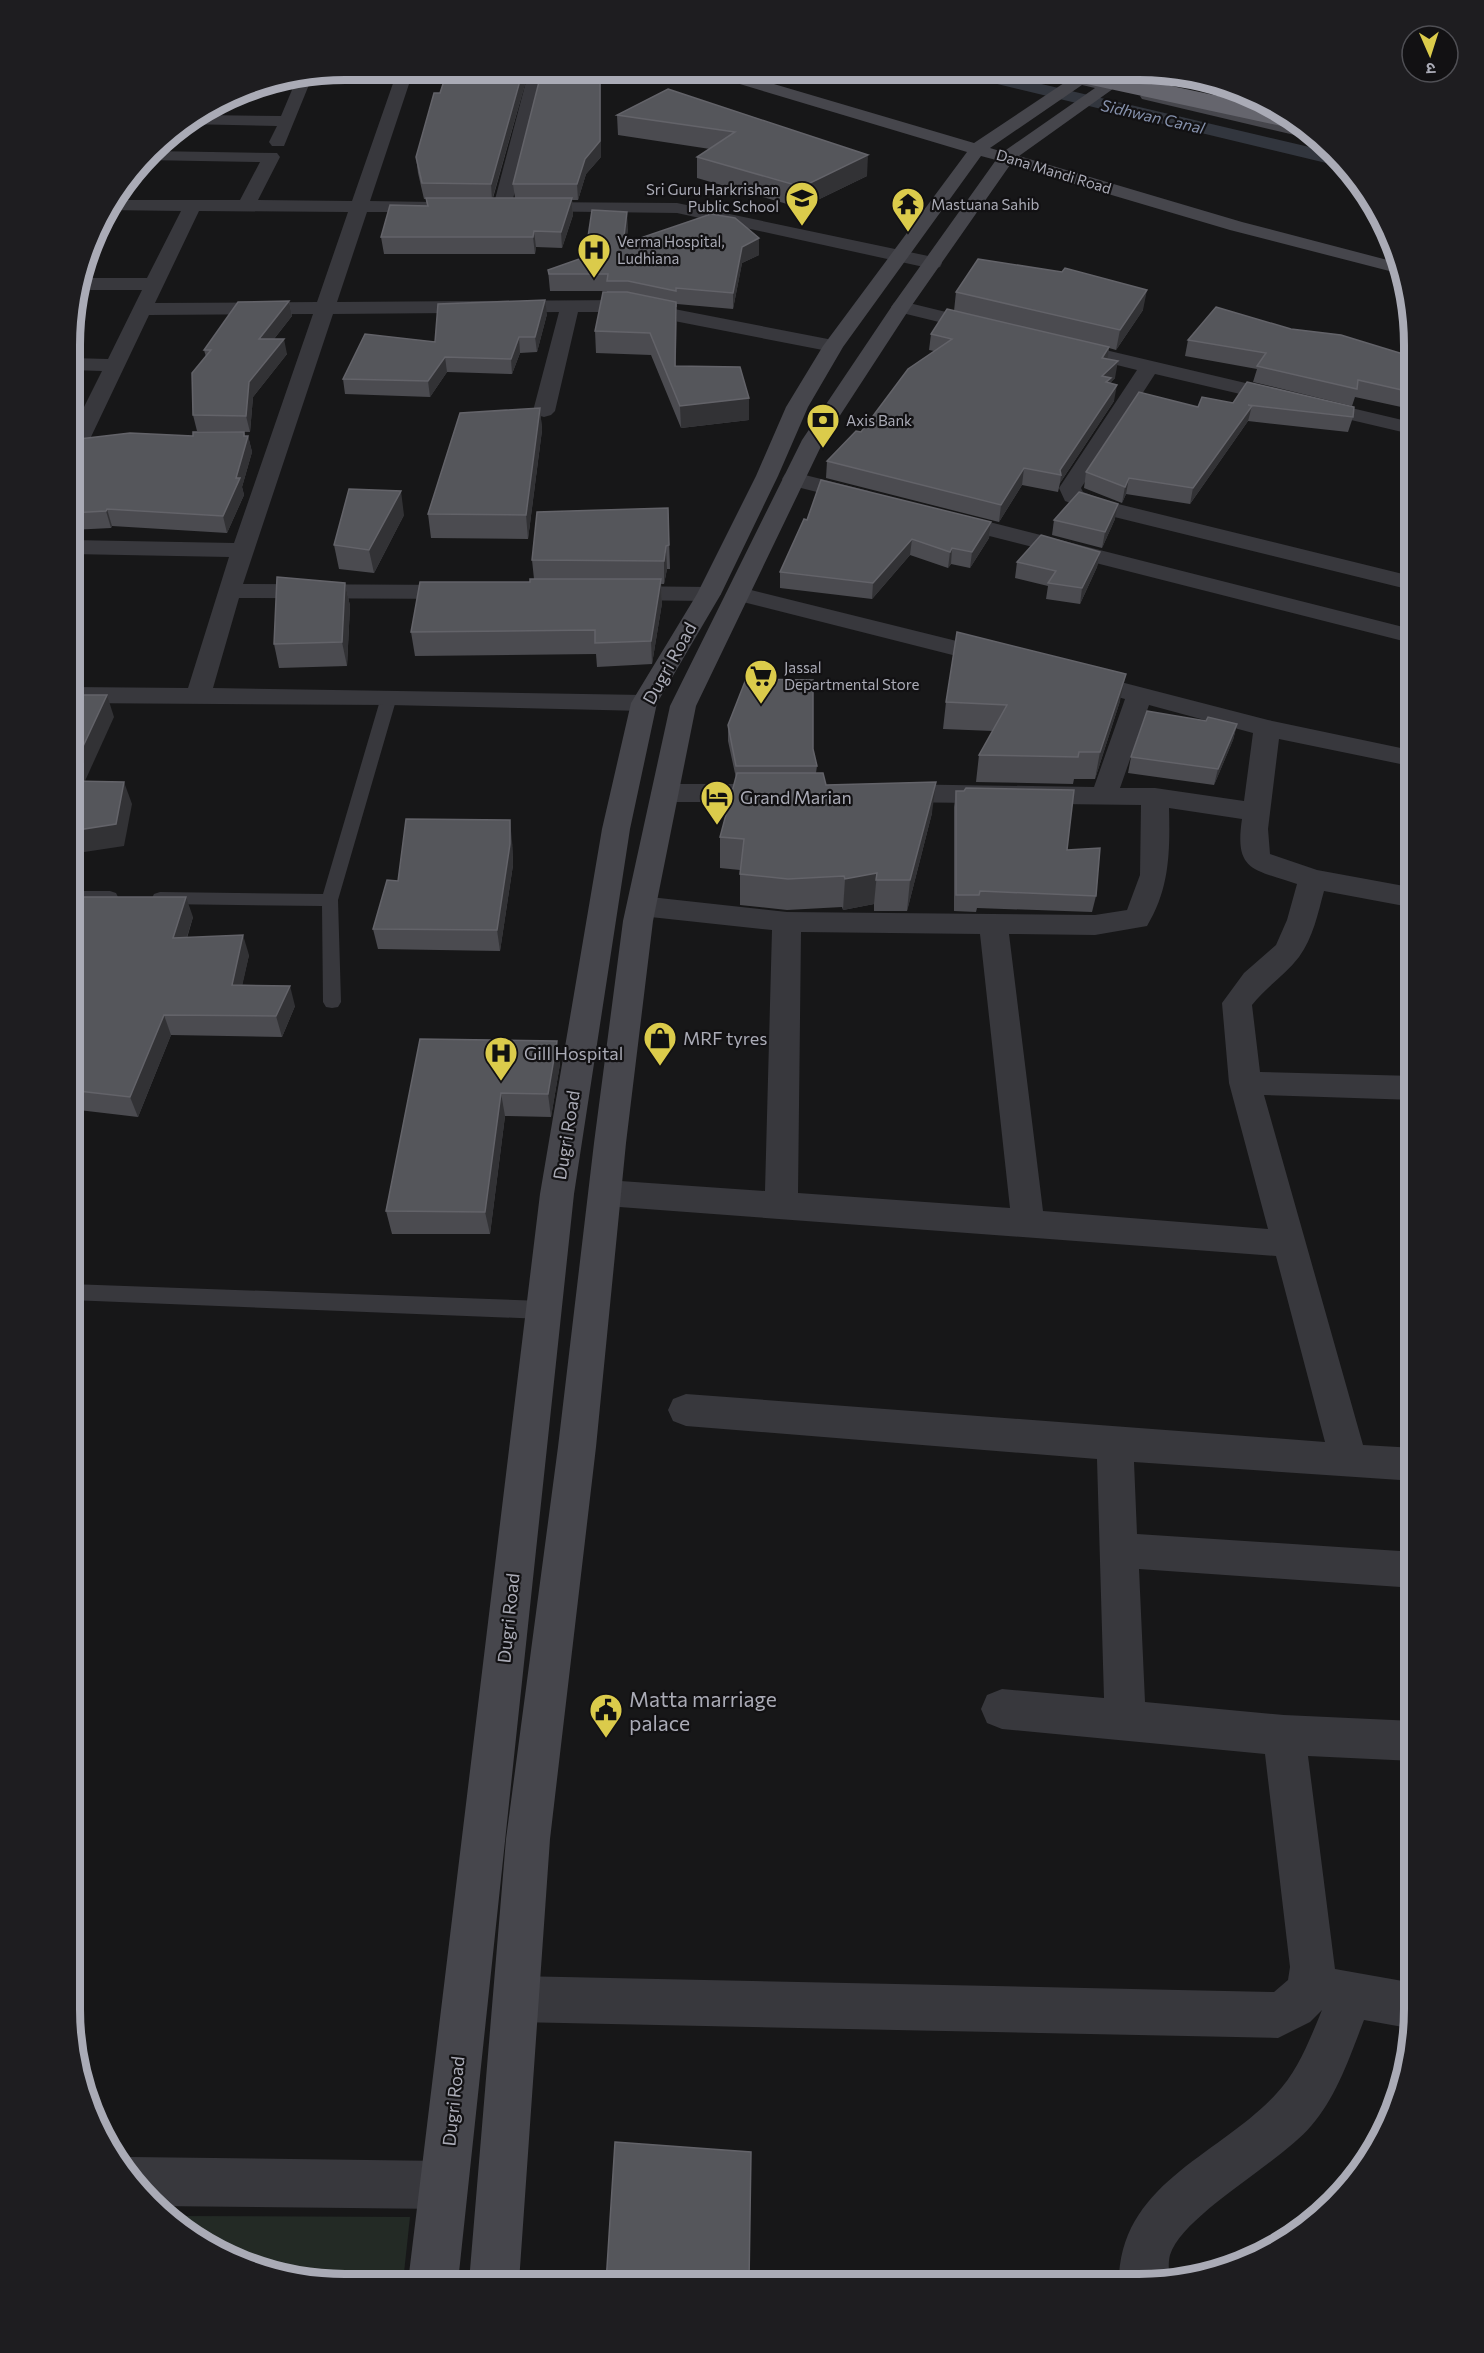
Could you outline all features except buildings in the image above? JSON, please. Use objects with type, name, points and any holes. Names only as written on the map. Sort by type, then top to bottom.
[{"type":"highway","points":[[1106,80],[1274,116]]},
{"type":"street","points":[[198,696],[229,591],[327,308],[402,80]]},
{"type":"street","points":[[534,80],[496,207],[677,208],[933,263]]},
{"type":"street","name":"Dana Mandi Road","points":[[746,80],[984,144],[1236,226],[1392,266]]},
{"type":"street","points":[[778,80],[984,144]]},
{"type":"street","name":"Dugri Road","points":[[495,2274],[528,1839],[577,1447],[610,1143],[641,906],[684,706],[767,476],[797,407],[833,346],[897,256],[984,144],[1080,80]]},
{"type":"street","points":[[1091,80],[1107,87],[1297,131]]},
{"type":"street","name":"Dugri Road","points":[[434,2274],[557,1194],[616,829],[644,703],[724,594],[793,479],[813,440],[901,308],[1013,153],[1117,80]]},
{"type":"street","points":[[1171,82],[1238,99]]},
{"type":"street","points":[[246,206],[271,157],[303,83]]},
{"type":"street","points":[[203,120],[287,121]]},
{"type":"street","points":[[1013,153],[1388,253]]},
{"type":"street","points":[[158,156],[271,157]]},
{"type":"street","points":[[119,205],[454,207]]},
{"type":"street","points":[[80,430],[115,365],[192,206]]},
{"type":"street","points":[[87,284],[154,284]]},
{"type":"street","points":[[544,411],[570,306]]},
{"type":"street","points":[[142,309],[628,306],[833,346]]},
{"type":"street","points":[[901,308],[1003,332]]},
{"type":"street","points":[[1048,342],[1405,427]]},
{"type":"street","points":[[80,364],[115,365]]},
{"type":"street","points":[[1150,366],[1077,476],[1070,488],[1073,496],[1102,507],[1405,583]]},
{"type":"street","points":[[80,439],[102,439]]},
{"type":"street","points":[[256,441],[280,441]]},
{"type":"street","points":[[793,479],[885,502]]},
{"type":"street","points":[[920,511],[1405,634]]},
{"type":"street","points":[[80,547],[243,550]]},
{"type":"street","points":[[229,591],[486,592]]},
{"type":"street","points":[[592,593],[724,594],[1014,663]]},
{"type":"street","points":[[1060,674],[1267,728],[1405,757]]},
{"type":"street","points":[[1104,796],[1140,694]]},
{"type":"street","points":[[80,695],[389,697],[644,703]]},
{"type":"street","points":[[1267,728],[1253,844],[1254,852],[1260,861],[1313,879],[1405,896]]},
{"type":"street","points":[[665,793],[804,793]]},
{"type":"street","points":[[863,793],[1155,797],[1257,812]]},
{"type":"street","points":[[641,906],[787,922],[1095,925],[1137,919],[1149,901],[1155,880],[1155,797]]},
{"type":"street","points":[[1313,879],[1302,920],[1288,950],[1271,968],[1255,980],[1237,1003],[1245,1083],[1349,1461]]},
{"type":"street","points":[[781,1205],[787,922]]},
{"type":"street","points":[[993,924],[1029,1223]]},
{"type":"street","points":[[1245,1083],[1405,1088]]},
{"type":"street","points":[[606,1193],[1290,1244]]},
{"type":"street","points":[[686,1410],[1405,1464]]},
{"type":"street","points":[[1115,1444],[1125,1720]]},
{"type":"street","points":[[1119,1550],[1405,1569]]},
{"type":"street","points":[[1002,1709],[1284,1735],[1405,1741]]},
{"type":"street","points":[[1144,2274],[1145,2252],[1168,2213],[1209,2179],[1258,2144],[1295,2109],[1322,2066],[1331,1991],[1313,1967],[1284,1735]]},
{"type":"street","points":[[516,1999],[1278,2015],[1331,1991],[1405,2004]]},
{"type":"street","points":[[143,2181],[444,2186]]},
{"type":"lane","points":[[332,1002],[330,900],[389,697]]},
{"type":"lane","points":[[80,897],[330,900]]},
{"type":"lane","points":[[80,1292],[543,1310]]},
{"type":"shaded area","points":[[180,2216],[410,2217],[404,2274],[344,2274],[293,2268],[259,2259],[212,2238]]},
{"type":"waterway","name":"Sidhwan Canal","points":[[1002,80],[1327,157]]},
{"type":"place","name":"Sri Guru Harkrishan Public School","points":[[802,227]]},
{"type":"place","name":"Mastuana Sahib","points":[[908,233]]},
{"type":"place","name":"Verma Hospital, Ludhiana","points":[[594,279]]},
{"type":"place","name":"Axis Bank","points":[[823,449]]},
{"type":"place","name":"Jassal Departmental Store","points":[[761,705]]},
{"type":"place","name":"Grand Marian","points":[[717,826]]},
{"type":"place","name":"MRF tyres","points":[[660,1067]]},
{"type":"place","name":"Gill Hospital","points":[[501,1082]]},
{"type":"place","name":"Matta marriage palace","points":[[606,1739]]}]
